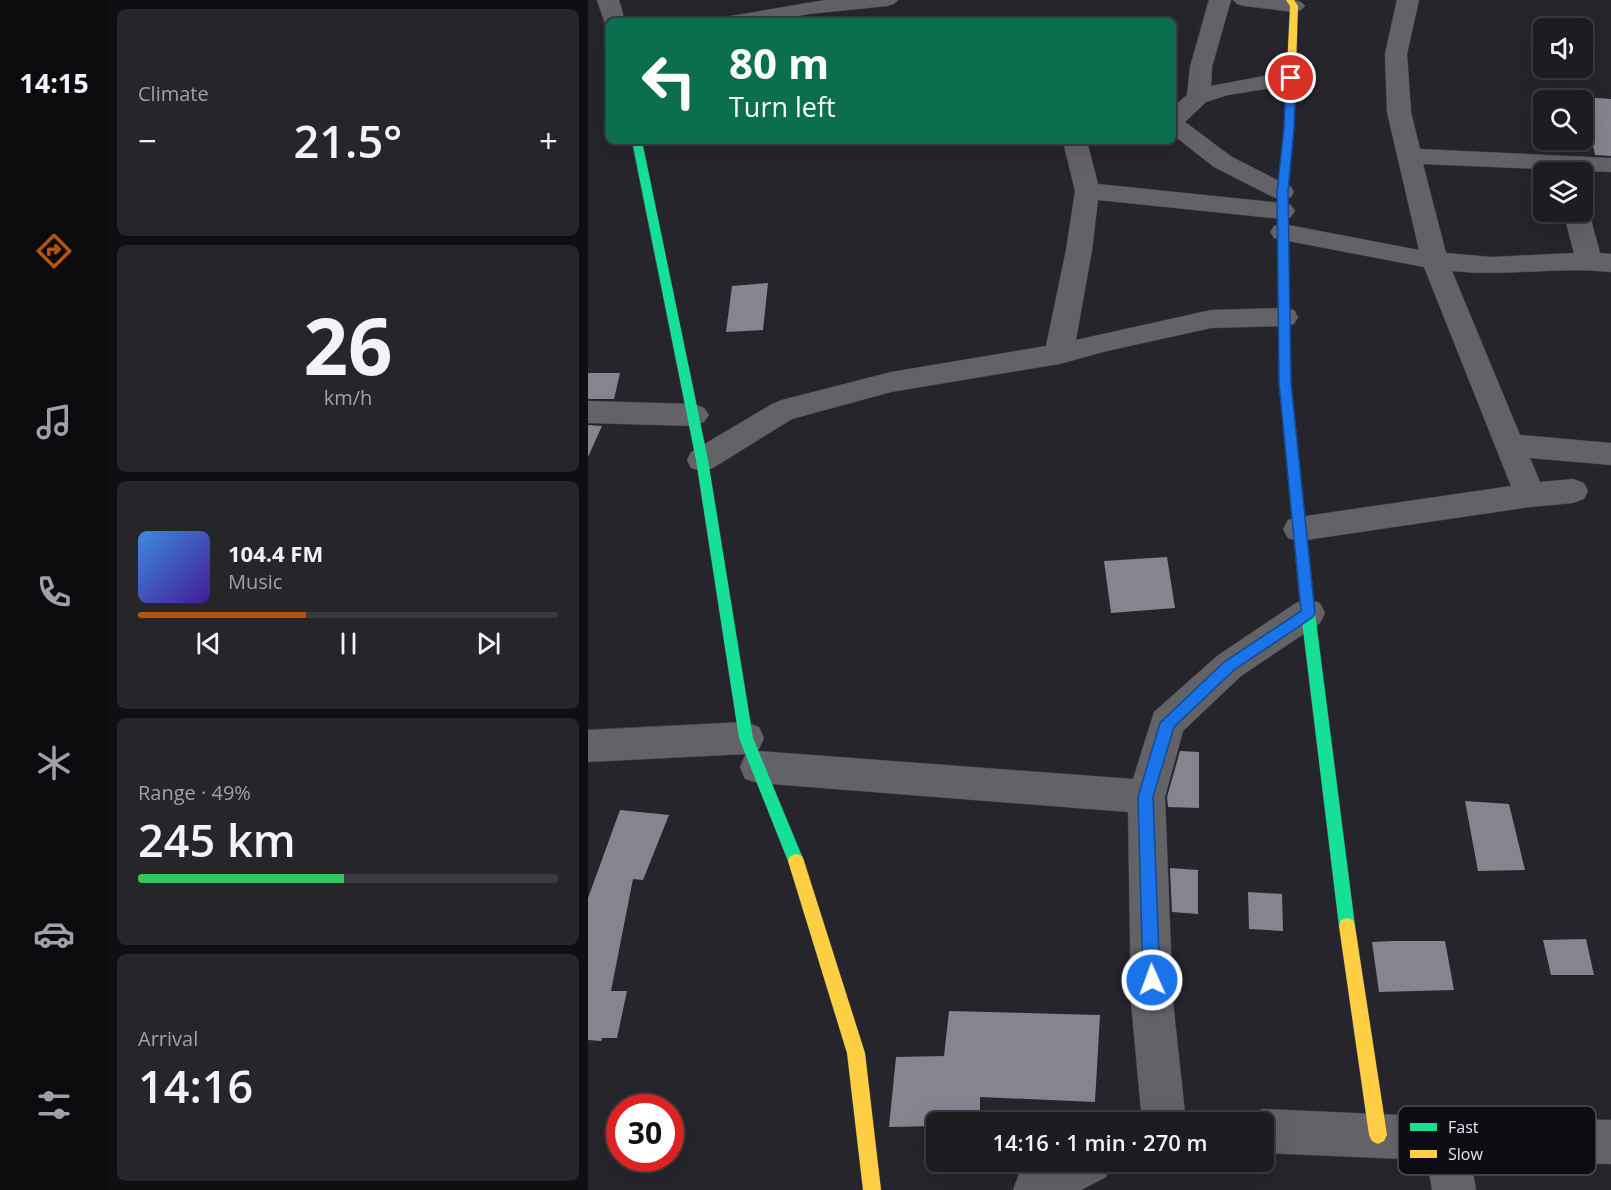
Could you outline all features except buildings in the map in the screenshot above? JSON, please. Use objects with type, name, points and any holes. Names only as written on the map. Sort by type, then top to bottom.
[{"type":"street","points":[[608,0],[613,18]]},
{"type":"street","points":[[754,18],[809,8],[887,0]]},
{"type":"street","points":[[1198,97],[1201,67],[1220,0]]},
{"type":"street","points":[[1244,0],[1292,3],[1289,128],[1282,212],[1285,383],[1308,613],[1356,995],[1378,1135]]},
{"type":"street","points":[[1408,0],[1396,54],[1399,112],[1408,156],[1434,260],[1530,495]]},
{"type":"street","points":[[1176,119],[1198,97],[1225,89],[1291,78]]},
{"type":"street","points":[[1176,124],[1282,212]]},
{"type":"street","points":[[638,144],[694,415],[752,752],[800,871],[856,1053],[872,1190]]},
{"type":"street","points":[[1059,354],[1079,250],[1087,191],[1076,144]]},
{"type":"street","points":[[1408,156],[1533,166]]},
{"type":"street","points":[[1593,166],[1611,165]]},
{"type":"street","points":[[1087,191],[1282,212],[1434,260],[1492,266],[1600,261],[1581,222]]},
{"type":"street","points":[[702,460],[782,411],[891,382],[1059,354],[1107,341],[1211,319],[1284,317]]},
{"type":"street","points":[[588,412],[694,415]]},
{"type":"street","points":[[1510,445],[1611,454]]},
{"type":"street","points":[[1299,529],[1530,495],[1573,491]]},
{"type":"street","points":[[1163,1112],[1152,1002],[1146,797],[1167,723],[1229,666],[1308,613]]},
{"type":"street","points":[[588,746],[752,752],[1146,797]]},
{"type":"street","points":[[1274,1131],[1398,1136]]},
{"type":"street","points":[[1596,1142],[1611,1142]]},
{"type":"street","points":[[1035,1190],[1069,1172]]},
{"type":"street","points":[[1451,1175],[1454,1190]]},
{"type":"traffic: fast","points":[[638,144],[702,460],[746,738],[796,861]]},
{"type":"traffic: fast","points":[[1282,199],[1285,383],[1308,613],[1347,926]]},
{"type":"traffic: slow","points":[[1282,199],[1289,128],[1294,6],[1290,0]]},
{"type":"traffic: slow","points":[[796,861],[856,1053],[872,1190]]},
{"type":"traffic: slow","points":[[1347,926],[1378,1135]]},
{"type":"route","points":[[1152,980],[1146,797],[1167,723],[1229,666],[1308,613],[1285,383],[1282,192],[1289,128],[1291,78]]}]
